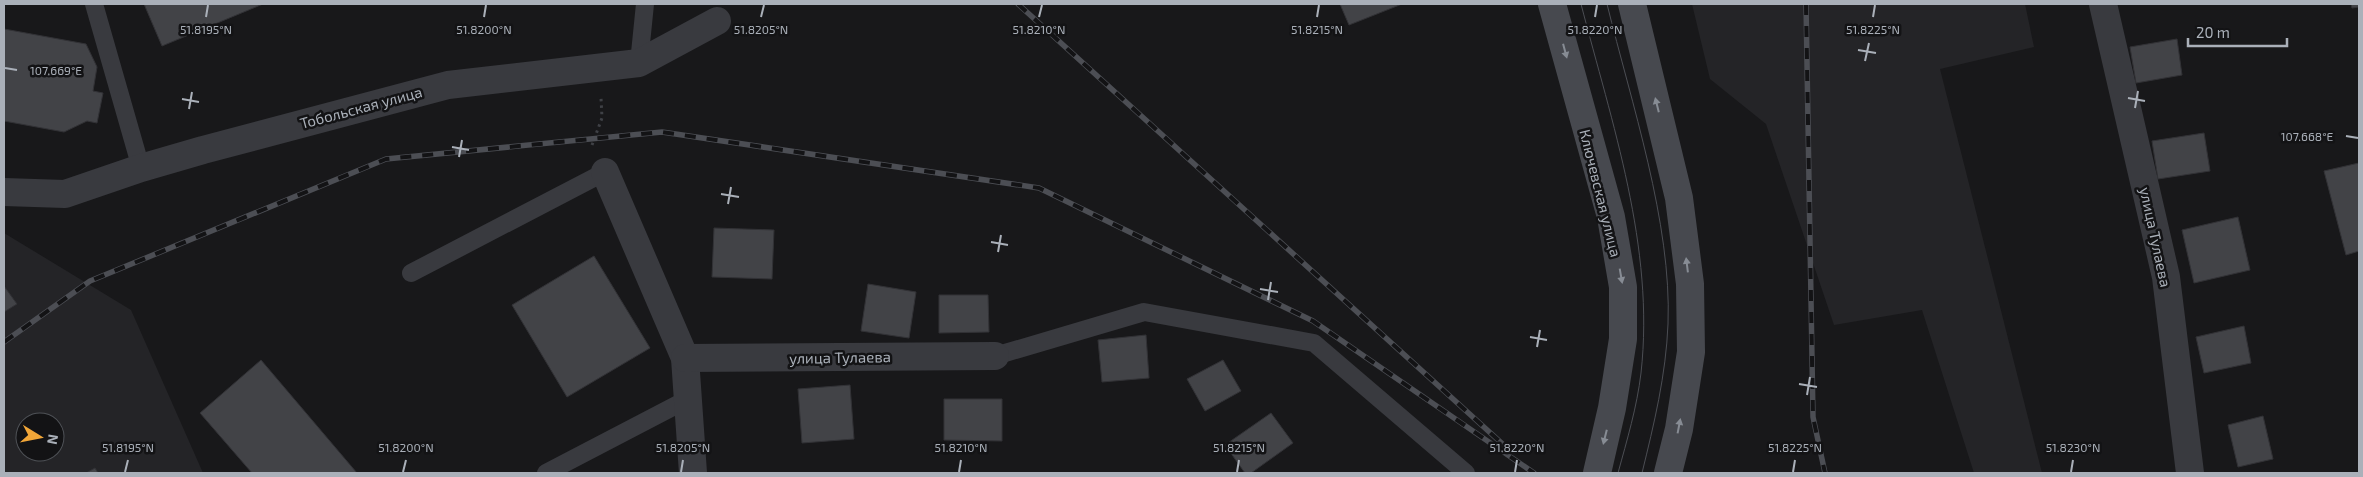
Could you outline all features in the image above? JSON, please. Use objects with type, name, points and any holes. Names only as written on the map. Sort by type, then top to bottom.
[{"type":"main road","name":"Ключевская улица","points":[[1552,4],[1611,217],[1623,288],[1623,339],[1612,408],[1597,473]]},
{"type":"main road","points":[[1632,4],[1680,198],[1690,284],[1691,352],[1679,429],[1668,473]]},
{"type":"street","name":"улица Тулаева","points":[[2103,4],[2166,277],[2190,473]]},
{"type":"street","name":"Тобольская улица","points":[[4,192],[65,194],[141,168],[347,110],[448,85],[639,63],[717,21]]},
{"type":"street","points":[[594,178],[685,358],[693,473]]},
{"type":"street","name":"улица Тулаева","points":[[685,358],[995,356]]},
{"type":"lane","points":[[94,4],[141,168]]},
{"type":"lane","points":[[639,63],[645,4]]},
{"type":"lane","points":[[411,273],[594,178]]},
{"type":"lane","points":[[995,356],[1144,312],[1314,343],[1466,473]]},
{"type":"lane","points":[[546,473],[688,399]]},
{"type":"path","points":[[594,178],[585,161],[602,118],[598,68]]},
{"type":"shaded area","points":[[1692,4],[2025,4],[2034,47],[1940,69],[2042,473],[1974,473],[1922,310],[1834,325],[1766,124],[1710,79]]},
{"type":"shaded area","points":[[4,233],[131,310],[203,473],[4,473]]},
{"type":"building","points":[[144,4],[263,4],[162,46]]},
{"type":"building","points":[[1340,4],[1402,4],[1349,25]]},
{"type":"building","points":[[2351,4],[2359,4],[2359,7],[2352,8]]},
{"type":"building","points":[[4,29],[86,44],[97,67],[93,91],[103,93],[97,123],[87,121],[64,132],[4,121]]},
{"type":"building","points":[[2177,39],[2182,75],[2136,83],[2130,47]]},
{"type":"building","points":[[2204,133],[2210,171],[2158,179],[2152,141]]},
{"type":"building","points":[[2359,163],[2359,251],[2346,255],[2324,171]]},
{"type":"building","points":[[2238,217],[2250,270],[2194,283],[2182,230]]},
{"type":"building","points":[[714,228],[774,230],[772,279],[712,277]]},
{"type":"building","points":[[594,256],[650,348],[567,397],[512,305]]},
{"type":"building","points":[[868,284],[916,292],[909,338],[861,331]]},
{"type":"building","points":[[4,286],[17,304],[4,312]]},
{"type":"building","points":[[939,295],[988,295],[989,332],[939,333]]},
{"type":"building","points":[[2244,326],[2251,363],[2204,373],[2196,337]]},
{"type":"building","points":[[1146,335],[1149,378],[1102,382],[1098,340]]},
{"type":"building","points":[[261,360],[357,473],[252,473],[200,413]]},
{"type":"building","points":[[1223,360],[1241,391],[1205,411],[1187,379]]},
{"type":"building","points":[[850,385],[854,439],[802,443],[798,389]]},
{"type":"building","points":[[944,399],[1002,399],[1002,441],[944,440]]},
{"type":"building","points":[[1271,413],[1293,443],[1251,473],[1245,473],[1225,445]]},
{"type":"building","points":[[2263,416],[2273,459],[2238,467],[2228,425]]},
{"type":"building","points":[[95,468],[98,473],[86,473]]},
{"type":"tram line","points":[[1581,4],[1628,186],[1642,279],[1644,326],[1641,373],[1634,411],[1618,473]]},
{"type":"tram line","points":[[1607,4],[1657,204],[1668,285],[1668,324],[1665,362],[1655,418],[1642,473]]},
{"type":"railway","points":[[1018,4],[1507,448]]},
{"type":"railway","points":[[1806,4],[1813,417],[1825,473]]},
{"type":"railway","points":[[4,342],[90,281],[386,159],[662,132],[1039,188],[1313,321],[1534,473]]}]
